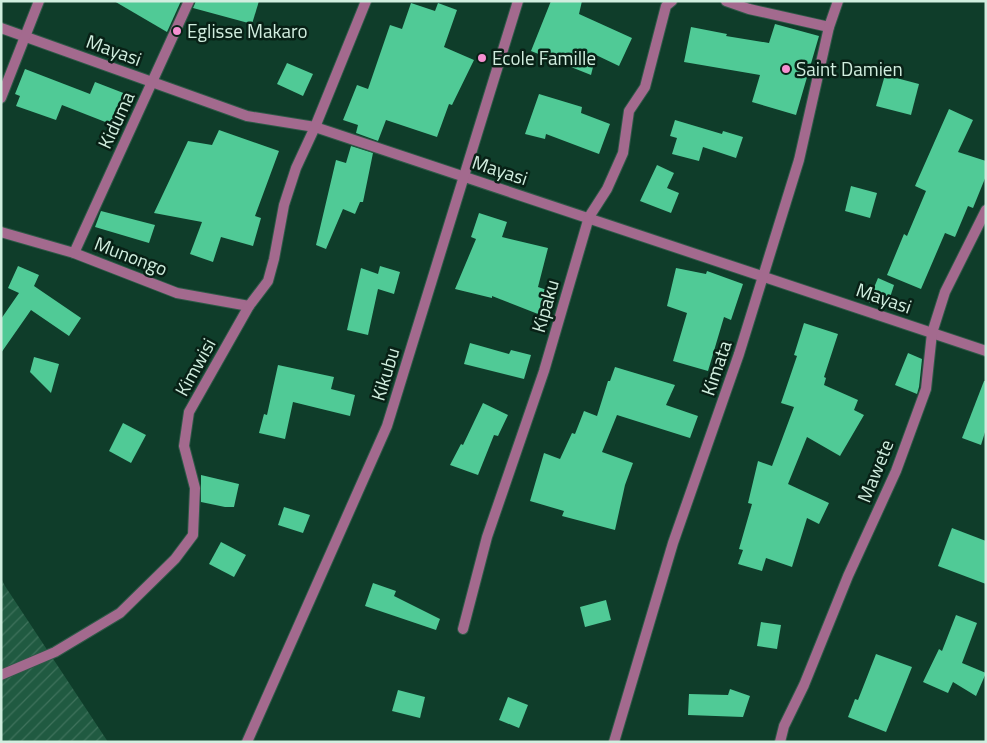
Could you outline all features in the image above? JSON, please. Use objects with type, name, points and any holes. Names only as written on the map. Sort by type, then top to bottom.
[{"type":"street","points":[[1,98],[39,1]]},
{"type":"street","name":"Kiduma","points":[[74,253],[189,1]]},
{"type":"street","name":"Kimwisi","points":[[1,675],[55,652],[120,612],[175,559],[193,535],[195,488],[184,446],[189,412],[249,306],[268,281],[284,205],[296,168],[315,127],[365,1]]},
{"type":"street","name":"Kikubu","points":[[247,742],[387,426],[518,1]]},
{"type":"street","name":"Kipaku","points":[[463,629],[487,537],[544,371],[589,218],[623,153],[629,111],[645,86],[666,6],[672,1]]},
{"type":"street","points":[[726,1],[750,9],[829,27]]},
{"type":"street","name":"Kimata","points":[[614,742],[673,543],[739,354],[799,160],[829,27],[838,1]]},
{"type":"street","name":"Mayasi","points":[[1,28],[247,116],[315,127],[986,352]]},
{"type":"street","name":"Mawete","points":[[780,742],[784,726],[804,685],[848,576],[896,471],[926,389],[932,333],[945,292],[986,210]]},
{"type":"street","name":"Munongo","points":[[1,232],[74,253],[177,293],[249,306]]},
{"type":"green space","points":[[1,578],[5,586],[108,742],[1,742]]},
{"type":"building","points":[[114,1],[181,1],[167,32]]},
{"type":"building","points":[[196,1],[259,1],[252,24],[193,8]]},
{"type":"building","points":[[551,1],[582,1],[579,14],[632,38],[619,66],[596,55],[591,75],[531,51]]},
{"type":"building","points":[[411,3],[435,11],[438,3],[457,10],[444,47],[474,60],[452,105],[449,104],[437,137],[386,120],[378,141],[356,133],[358,125],[343,120],[357,85],[368,89],[390,25],[402,29]]},
{"type":"building","points":[[775,24],[819,36],[796,115],[752,102],[760,75],[684,62],[691,27],[727,34],[726,36],[769,43]]},
{"type":"building","points":[[287,63],[313,74],[303,96],[277,84]]},
{"type":"building","points":[[25,69],[90,94],[95,82],[126,94],[113,125],[62,105],[56,120],[16,106],[20,96],[15,94]]},
{"type":"building","points":[[885,75],[919,84],[911,115],[876,106]]},
{"type":"building","points":[[539,94],[582,107],[581,113],[610,124],[599,154],[546,134],[545,139],[525,134]]},
{"type":"building","points":[[949,109],[973,120],[958,152],[986,161],[986,176],[973,208],[968,206],[955,237],[945,233],[921,289],[887,275],[904,234],[907,236],[926,191],[915,186]]},
{"type":"building","points":[[675,120],[722,134],[723,131],[743,137],[736,158],[703,147],[699,161],[672,154],[677,138],[670,136]]},
{"type":"building","points":[[219,130],[279,151],[255,216],[261,218],[253,246],[221,237],[213,262],[190,254],[202,222],[154,213],[188,141],[212,145]]},
{"type":"building","points":[[351,146],[373,153],[363,202],[360,202],[355,214],[343,209],[326,249],[316,245],[336,160],[346,163]]},
{"type":"building","points":[[657,165],[674,173],[667,188],[679,193],[671,213],[640,201]]},
{"type":"building","points":[[851,186],[877,193],[870,218],[845,211]]},
{"type":"building","points":[[101,211],[155,225],[149,243],[95,227]]},
{"type":"building","points":[[479,213],[507,222],[502,237],[548,248],[538,287],[547,290],[538,314],[492,296],[492,298],[455,289],[476,239],[471,237]]},
{"type":"building","points":[[18,266],[39,275],[34,286],[81,318],[69,336],[31,310],[1,353],[1,319],[19,293],[8,288]]},
{"type":"building","points":[[380,266],[400,272],[394,294],[378,289],[368,335],[347,330],[361,268],[378,274]]},
{"type":"building","points":[[676,268],[706,274],[707,271],[743,284],[731,320],[724,317],[708,371],[673,361],[687,313],[667,306]]},
{"type":"building","points":[[878,278],[894,285],[887,307],[868,302]]},
{"type":"building","points":[[804,323],[838,334],[824,377],[826,378],[824,385],[858,400],[854,410],[864,415],[840,456],[807,437],[788,484],[829,503],[819,524],[807,518],[792,567],[766,558],[762,571],[738,564],[743,550],[739,549],[752,504],[748,503],[758,461],[772,466],[794,407],[781,403],[797,356],[794,355]]},
{"type":"building","points":[[470,343],[509,354],[511,350],[531,355],[524,379],[464,364]]},
{"type":"building","points":[[908,353],[922,359],[917,394],[895,385]]},
{"type":"building","points":[[34,357],[59,364],[51,393],[30,372]]},
{"type":"building","points":[[278,365],[334,377],[331,389],[355,395],[350,416],[293,402],[285,439],[259,433],[264,414],[267,415]]},
{"type":"building","points":[[615,367],[675,385],[666,405],[698,416],[690,438],[617,415],[602,452],[633,463],[625,485],[615,530],[562,516],[564,511],[530,501],[544,453],[560,459],[572,433],[575,434],[584,411],[597,416],[608,381],[610,381]]},
{"type":"building","points":[[984,381],[986,381],[986,429],[981,445],[962,438]]},
{"type":"building","points":[[483,403],[508,415],[498,436],[494,435],[478,475],[450,465],[461,444],[463,445]]},
{"type":"building","points":[[123,423],[146,435],[131,463],[109,451]]},
{"type":"building","points":[[201,475],[239,484],[234,507],[201,502]]},
{"type":"building","points":[[284,507],[310,515],[303,533],[278,525]]},
{"type":"building","points":[[952,528],[986,541],[986,584],[938,566]]},
{"type":"building","points":[[221,542],[246,555],[234,577],[209,564]]},
{"type":"building","points":[[373,583],[396,591],[394,596],[440,619],[436,630],[365,606]]},
{"type":"building","points":[[606,600],[611,620],[585,627],[580,607]]},
{"type":"building","points":[[956,615],[977,623],[962,663],[986,673],[976,696],[953,682],[948,693],[923,682],[939,649],[942,651]]},
{"type":"building","points":[[761,622],[781,625],[777,649],[757,646]]},
{"type":"building","points":[[876,654],[912,667],[886,732],[848,717],[855,699],[858,700]]},
{"type":"building","points":[[730,689],[750,696],[743,717],[688,715],[689,694],[728,695]]},
{"type":"building","points":[[398,690],[425,697],[420,718],[392,711]]},
{"type":"building","points":[[508,697],[528,705],[519,728],[499,720]]},
{"type":"place","name":"Eglisse Makaro","points":[[177,31]]},
{"type":"place","name":"Ecole Famille","points":[[482,58]]},
{"type":"place","name":"Saint Damien","points":[[786,69]]}]
